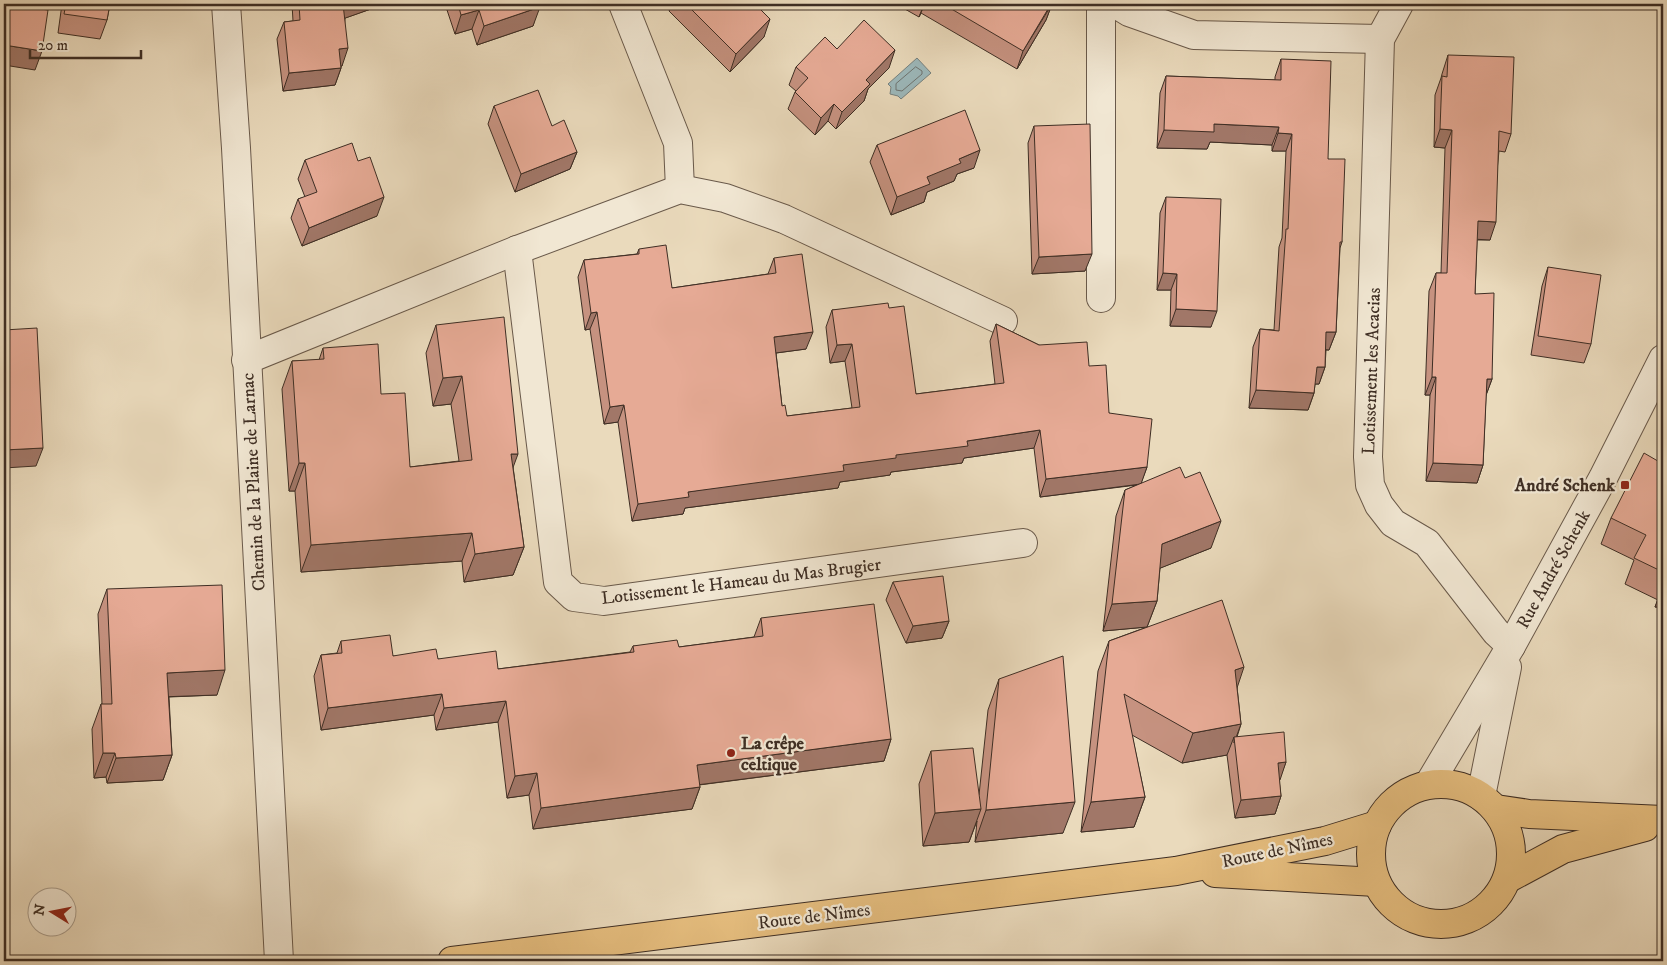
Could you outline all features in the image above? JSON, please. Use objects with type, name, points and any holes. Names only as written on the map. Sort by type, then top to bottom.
[{"type":"main road","points":[[1488,802],[1508,831],[1512,855],[1507,879],[1499,894],[1488,906],[1474,916],[1459,922],[1442,925],[1425,923],[1410,917],[1396,908],[1384,896],[1376,882],[1371,863],[1371,843],[1377,825],[1392,803],[1403,794],[1429,784],[1456,785],[1488,802],[1530,814],[1663,821]]},
{"type":"main road","points":[[1507,879],[1563,849],[1663,821]]},
{"type":"main road","name":"Route de Nîmes","points":[[452,961],[1176,871],[1325,840],[1377,825]]},
{"type":"main road","name":"Route de Nîmes","points":[[1176,871],[1376,882]]},
{"type":"street","name":"Chemin de la Plaine de Larnac","points":[[226,4],[279,961]]},
{"type":"street","points":[[623,4],[678,143],[680,189]]},
{"type":"street","points":[[1101,4],[1101,298]]},
{"type":"street","name":"Lotissement les Acacias","points":[[1399,4],[1380,39],[1368,457],[1370,485],[1379,505],[1393,523],[1427,543],[1496,632],[1511,646]]},
{"type":"street","points":[[1122,8],[1194,35],[1380,39]]},
{"type":"street","points":[[246,360],[517,250],[680,189],[725,198],[784,219],[1003,321]]},
{"type":"street","name":"Lotissement le Hameau du Mas Brugier","points":[[517,250],[558,582],[574,596],[604,601],[1023,543]]},
{"type":"street","name":"Rue André Schenk","points":[[1429,784],[1511,646],[1603,478],[1663,359]]},
{"type":"street","name":"Rue André Schenk","points":[[1488,802],[1511,646]]},
{"type":"water","points":[[917,58],[931,73],[901,99],[890,94],[891,87],[888,84]]},
{"type":"building","points":[[4,4],[48,10],[42,51],[4,45]]},
{"type":"building","points":[[66,4],[110,4],[107,20],[64,14]]},
{"type":"building","points":[[299,4],[343,4],[348,48],[339,49],[341,68],[289,73],[284,22],[300,20]]},
{"type":"building","points":[[458,4],[539,4],[540,7],[484,26],[479,10],[461,15]]},
{"type":"building","points":[[686,4],[755,4],[770,19],[736,54]]},
{"type":"building","points":[[943,4],[1051,4],[1023,51]]},
{"type":"building","points":[[864,20],[895,50],[866,80],[870,84],[842,112],[834,104],[821,118],[795,92],[808,78],[796,67],[825,37],[837,49]]},
{"type":"building","points":[[1448,55],[1514,57],[1511,134],[1499,131],[1496,222],[1478,221],[1475,294],[1494,293],[1492,379],[1487,379],[1483,465],[1433,463],[1436,377],[1432,377],[1436,273],[1447,273],[1452,130],[1440,129],[1442,76],[1447,77]]},
{"type":"building","points":[[1281,59],[1331,61],[1328,159],[1345,159],[1336,332],[1326,332],[1325,367],[1317,367],[1314,393],[1256,390],[1260,329],[1279,331],[1286,229],[1288,229],[1292,134],[1278,133],[1279,127],[1214,124],[1214,132],[1164,130],[1166,76],[1281,80]]},
{"type":"building","points":[[538,90],[552,126],[564,120],[577,152],[521,174],[494,106]]},
{"type":"building","points":[[965,110],[980,150],[959,159],[961,163],[927,177],[930,184],[897,197],[877,145]]},
{"type":"building","points":[[1090,124],[1092,254],[1039,257],[1034,126]]},
{"type":"building","points":[[352,143],[358,161],[370,157],[384,197],[309,228],[298,199],[317,192],[305,160]]},
{"type":"building","points":[[1166,197],[1221,199],[1217,311],[1176,309],[1177,274],[1163,273]]},
{"type":"building","points":[[666,245],[672,288],[776,273],[774,258],[802,254],[813,332],[774,337],[782,406],[785,405],[787,416],[860,407],[852,344],[837,345],[832,310],[888,303],[889,308],[904,306],[916,394],[1004,383],[996,324],[1039,345],[1087,342],[1089,366],[1106,365],[1109,413],[1152,419],[1147,467],[1046,479],[1040,430],[967,441],[968,446],[896,455],[896,458],[843,465],[844,471],[688,492],[689,497],[638,504],[624,405],[610,407],[597,312],[591,313],[584,260],[639,254],[639,249]]},
{"type":"building","points":[[1548,267],[1601,275],[1591,344],[1538,336]]},
{"type":"building","points":[[504,317],[518,454],[511,454],[524,547],[475,554],[472,533],[311,545],[305,463],[299,463],[292,361],[324,359],[323,348],[378,344],[381,394],[405,393],[410,467],[472,460],[462,376],[443,378],[436,325]]},
{"type":"building","points":[[37,328],[43,448],[4,450],[4,330]]},
{"type":"building","points":[[1644,453],[1663,464],[1663,572],[1634,558],[1646,535],[1611,518]]},
{"type":"building","points":[[1180,467],[1185,478],[1200,472],[1221,521],[1162,544],[1157,601],[1112,604],[1125,490]]},
{"type":"building","points":[[943,576],[949,621],[913,626],[893,582]]},
{"type":"building","points":[[222,585],[225,670],[167,673],[172,755],[116,758],[115,753],[103,753],[101,704],[112,704],[107,589]]},
{"type":"building","points":[[1222,600],[1244,667],[1235,670],[1241,724],[1193,733],[1124,694],[1145,797],[1091,802],[1109,641]]},
{"type":"building","points":[[874,604],[891,739],[697,765],[700,787],[541,808],[537,773],[515,776],[506,701],[444,708],[442,694],[328,708],[321,655],[342,653],[341,641],[390,635],[393,656],[436,649],[438,659],[496,651],[498,669],[634,652],[633,646],[677,640],[679,647],[763,636],[761,618]]},
{"type":"building","points":[[1063,656],[1075,802],[986,810],[999,679]]},
{"type":"building","points":[[1284,732],[1286,762],[1278,763],[1281,796],[1241,800],[1234,737]]},
{"type":"building","points":[[973,748],[981,809],[935,813],[931,751]]},
{"type":"place","name":"André Schenk","points":[[1625,485]]},
{"type":"place","name":"La crêpe celtique","points":[[731,753]]}]
